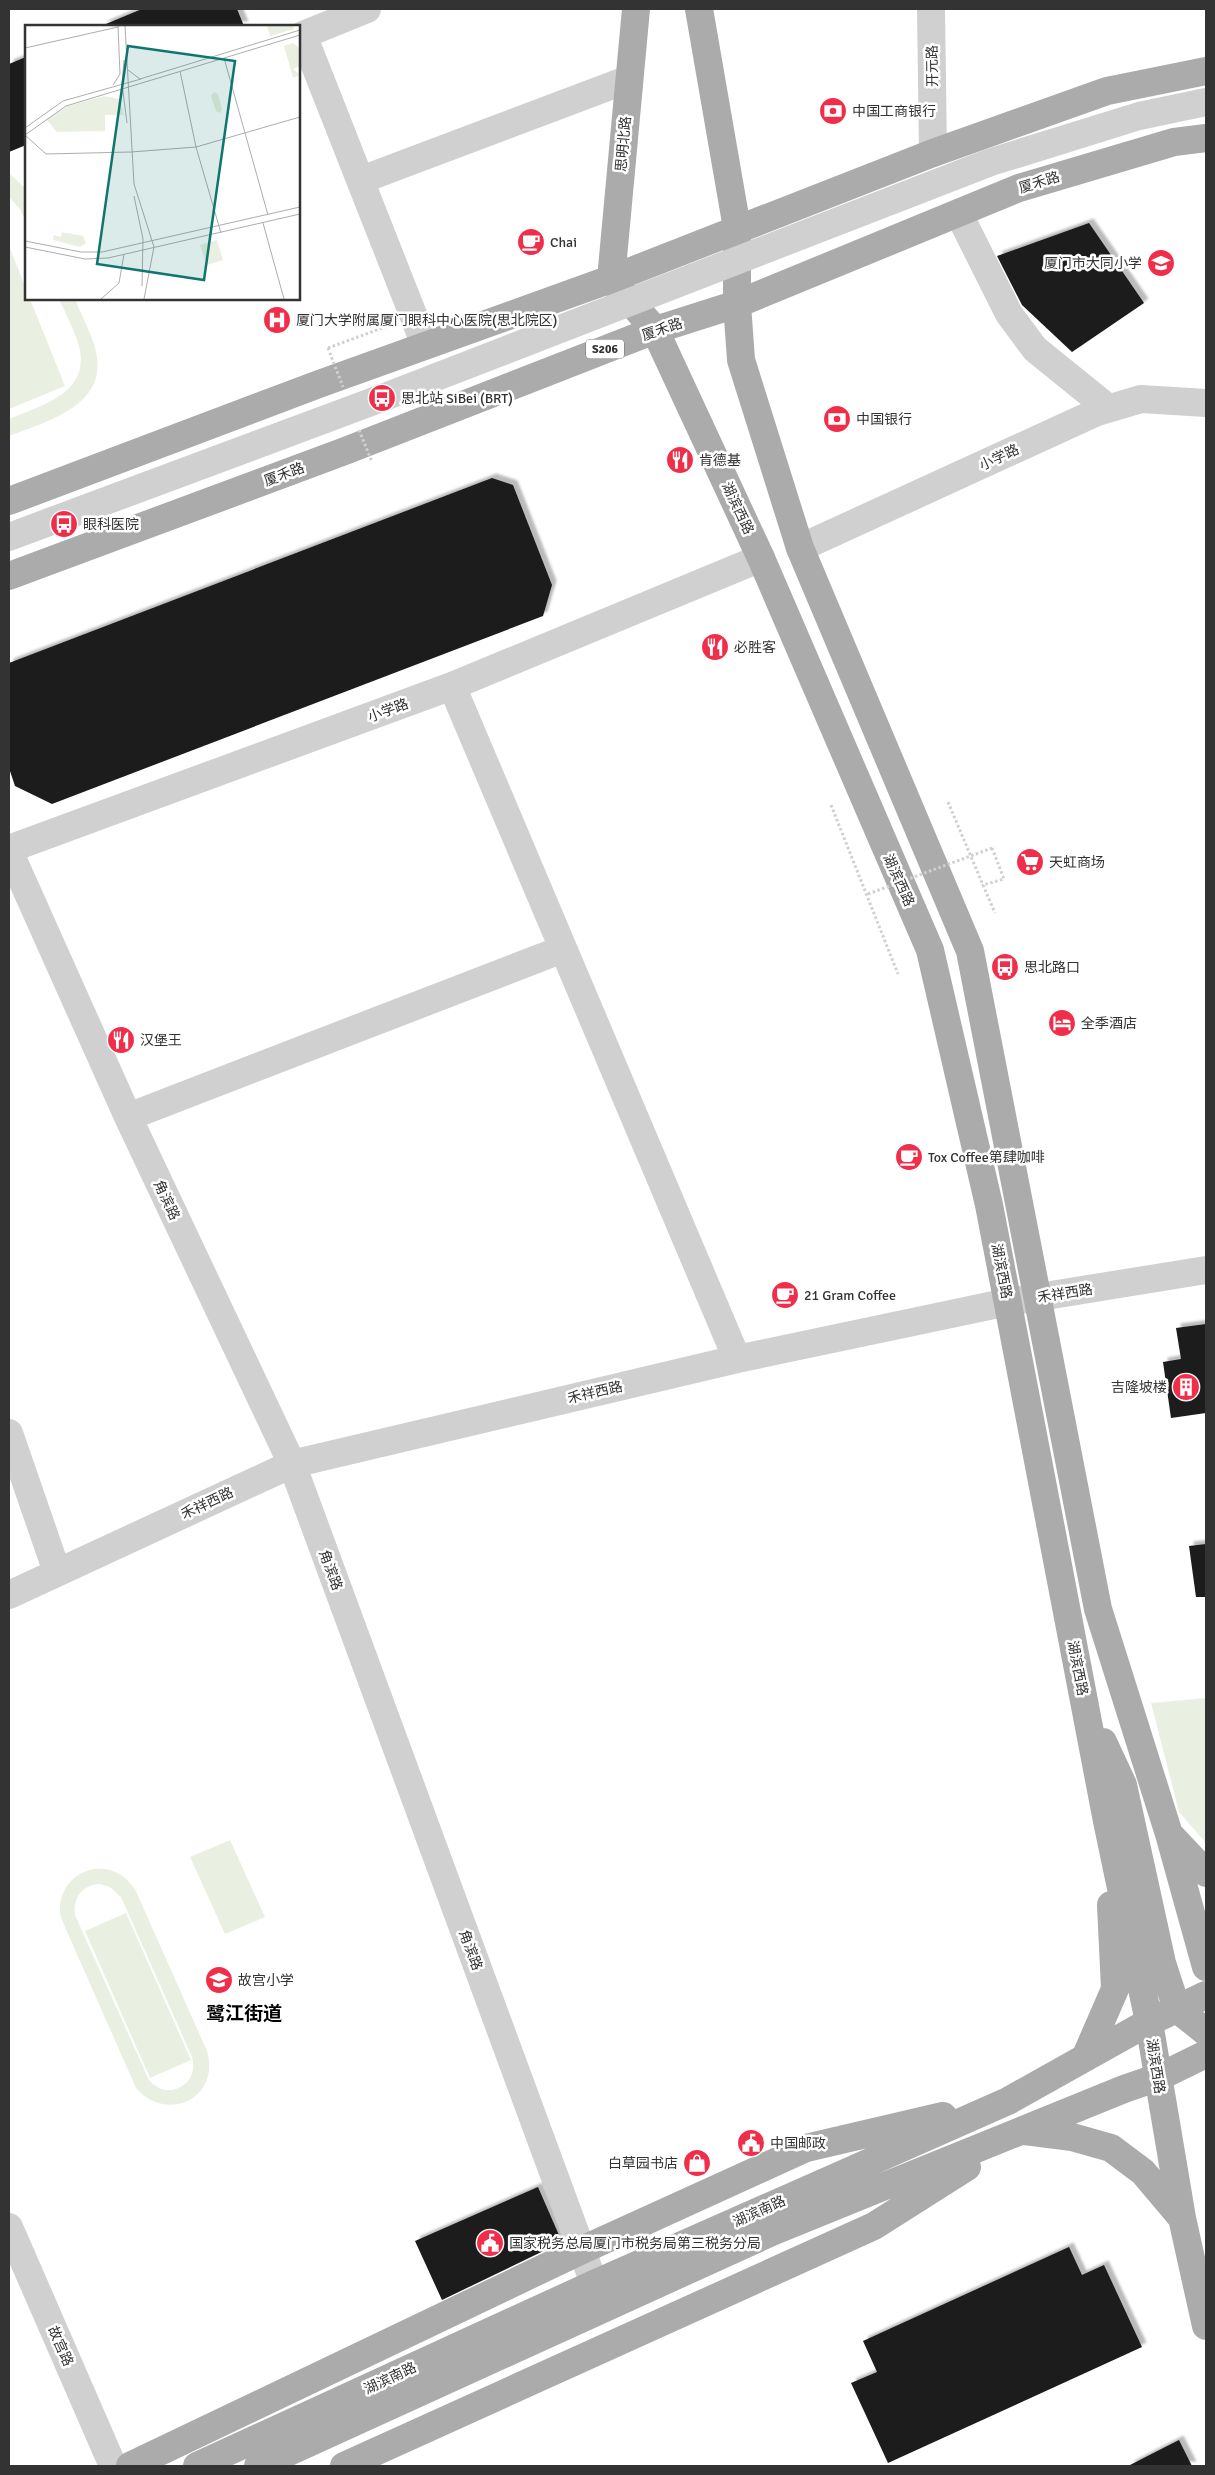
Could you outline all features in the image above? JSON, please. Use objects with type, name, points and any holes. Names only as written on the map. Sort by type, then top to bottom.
[{"type":"main road","name":"思明北路","points":[[610,279],[636,9]]},
{"type":"main road","points":[[696,14],[737,228],[737,304],[741,360],[800,548],[970,951],[1098,1609],[1169,1834],[1206,1967]]},
{"type":"main road","points":[[9,501],[425,345],[610,279],[933,153],[1107,91],[1206,71]]},
{"type":"main road","name":"厦禾路","points":[[9,576],[346,451],[655,330],[737,304],[1019,188],[1174,142],[1206,138]]},
{"type":"main road","name":"湖滨西路","points":[[610,279],[655,330],[762,558],[930,950],[989,1204],[1107,1821],[1149,2022],[1182,2218],[1206,2326]]},
{"type":"main road","points":[[1084,1700],[1123,1785],[1162,1963],[1177,2009],[1206,2032]]},
{"type":"main road","points":[[1085,2058],[1114,1989],[1107,1821]]},
{"type":"main road","points":[[1169,1834],[1206,1873]]},
{"type":"main road","name":"湖滨南路","points":[[258,2466],[598,2296],[1008,2101],[1149,2022],[1206,1995]]},
{"type":"main road","name":"湖滨南路","points":[[197,2466],[598,2296],[774,2231],[1124,2089],[1159,2077],[1206,2054]]},
{"type":"main road","points":[[130,2466],[582,2250],[806,2148],[1008,2101]]},
{"type":"main road","points":[[344,2466],[874,2226],[1026,2130],[1072,2137],[1111,2148],[1144,2172],[1182,2218]]},
{"type":"street","points":[[368,9],[304,35],[425,345]]},
{"type":"street","name":"开元路","points":[[931,9],[933,153]]},
{"type":"street","points":[[361,180],[629,79]]},
{"type":"street","points":[[9,537],[382,398],[991,162],[1139,116],[1206,102]]},
{"type":"street","points":[[959,214],[1009,314],[1035,350],[1108,408]]},
{"type":"street","name":"小学路","points":[[800,548],[1108,408],[1141,399],[1206,403]]},
{"type":"street","name":"小学路","points":[[9,850],[452,686],[762,558]]},
{"type":"street","points":[[452,686],[737,1359]]},
{"type":"street","name":"角滨路","points":[[9,850],[128,1117],[292,1464],[598,2296]]},
{"type":"street","points":[[128,1117],[563,949]]},
{"type":"street","name":"禾祥西路","points":[[9,1595],[292,1464],[737,1359],[1008,1302],[1206,1270]]},
{"type":"street","points":[[9,1433],[58,1572]]},
{"type":"street","name":"故宫路","points":[[9,2227],[113,2466]]},
{"type":"path","points":[[328,348],[397,322]]},
{"type":"path","points":[[948,802],[995,913]]},
{"type":"path","points":[[831,805],[868,894],[898,974]]},
{"type":"path","points":[[868,894],[992,848],[1004,879],[983,884]]},
{"type":"green space","points":[[9,173],[25,188],[25,220],[20,209],[9,197]]},
{"type":"green space","points":[[9,246],[25,286],[25,300],[30,300],[65,386],[9,409]]},
{"type":"green space","points":[[59,300],[75,300],[91,336],[95,348],[97,368],[94,384],[85,397],[73,408],[58,417],[9,436],[9,419],[61,395],[71,386],[78,375],[81,362],[79,346]]},
{"type":"green space","points":[[1206,1698],[1206,1843],[1179,1812],[1151,1703]]},
{"type":"green space","points":[[230,1840],[265,1917],[225,1934],[190,1857]]},
{"type":"green space","points":[[93,1869],[112,1870],[126,1879],[135,1889],[207,2051],[209,2068],[206,2082],[199,2093],[188,2101],[176,2105],[162,2104],[149,2099],[136,2088],[61,1918],[61,1901],[66,1887],[71,1881]],"holes":[[[100,1884],[110,1887],[121,1897],[192,2057],[193,2067],[191,2076],[187,2082],[173,2090],[164,2090],[149,2080],[75,1915],[77,1898],[84,1890]]]},
{"type":"green space","points":[[126,1913],[191,2060],[150,2078],[85,1931]]},
{"type":"building","points":[[142,9],[237,9],[244,25],[103,25]]},
{"type":"building","points":[[25,57],[25,145],[9,152],[9,64]]},
{"type":"building","points":[[1089,223],[1144,303],[1072,352],[1022,305],[997,256]]},
{"type":"building","points":[[492,478],[513,485],[552,585],[543,616],[52,804],[15,786],[9,768],[9,663]]},
{"type":"building","name":"吉隆坡楼","points":[[1206,1324],[1206,1413],[1171,1418],[1163,1362],[1181,1359],[1176,1328]]},
{"type":"building","points":[[1206,1544],[1206,1597],[1196,1597],[1189,1546]]},
{"type":"building","name":"国家税务总局厦门市税务局第三税务分局","points":[[538,2187],[562,2242],[442,2300],[415,2241]]},
{"type":"building","points":[[1069,2247],[1082,2275],[1104,2265],[1142,2347],[888,2463],[851,2383],[877,2372],[863,2341]]},
{"type":"building","points":[[1179,2440],[1192,2466],[1128,2466]]},
{"type":"place","name":"中国工商银行","points":[[833,111]]},
{"type":"place","name":"Chai","points":[[531,242]]},
{"type":"place","name":"厦门市大同小学","points":[[1161,263]]},
{"type":"place","name":"厦门大学附属厦门眼科中心医院(思北院区)","points":[[277,320]]},
{"type":"place","name":"思北站 SiBei (BRT)","points":[[382,398]]},
{"type":"place","name":"中国银行","points":[[837,419]]},
{"type":"place","name":"肯德基","points":[[680,460]]},
{"type":"place","name":"眼科医院","points":[[64,524]]},
{"type":"place","name":"必胜客","points":[[715,647]]},
{"type":"place","name":"天虹商场","points":[[1030,862]]},
{"type":"place","name":"思北路口","points":[[1005,967]]},
{"type":"place","name":"全季酒店","points":[[1062,1023]]},
{"type":"place","name":"汉堡王","points":[[121,1040]]},
{"type":"place","name":"Tox Coffee第肆咖啡","points":[[909,1157]]},
{"type":"place","name":"21 Gram Coffee","points":[[785,1295]]},
{"type":"place","name":"吉隆坡楼","points":[[1186,1387]]},
{"type":"place","name":"故宫小学","points":[[219,1980]]},
{"type":"place","name":"中国邮政","points":[[751,2143]]},
{"type":"place","name":"白草园书店","points":[[697,2163]]},
{"type":"place","name":"国家税务总局厦门市税务局第三税务分局","points":[[490,2243]]},
{"type":"district","name":"鹭江街道","points":[[244,2013]]}]
